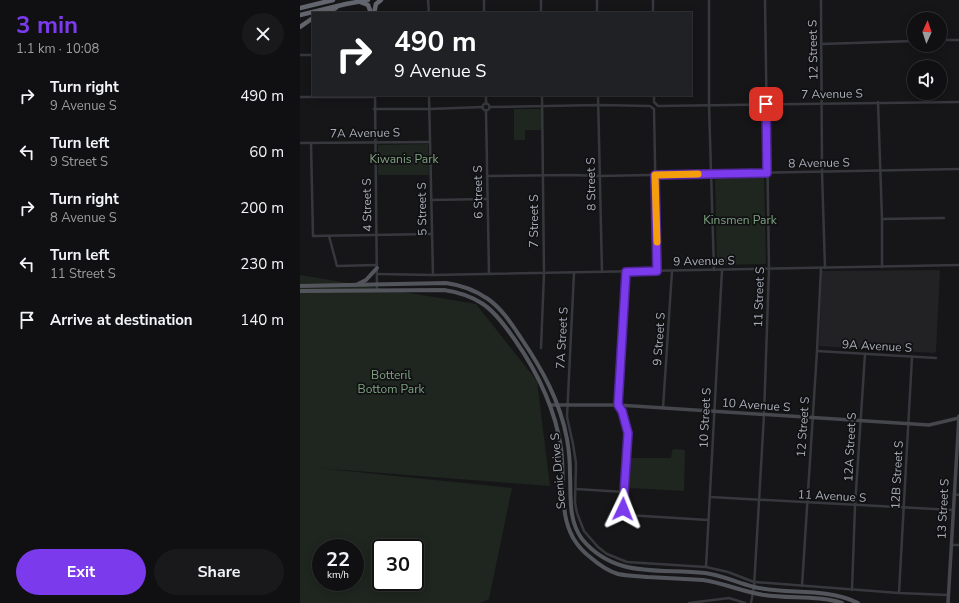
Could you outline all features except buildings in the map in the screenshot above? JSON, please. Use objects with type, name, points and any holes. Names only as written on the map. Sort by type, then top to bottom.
[{"type":"highway","points":[[300,8],[333,0]]},
{"type":"highway","points":[[313,12],[368,0]]},
{"type":"highway","points":[[374,12],[376,4],[381,0]]},
{"type":"highway","points":[[357,2],[368,5],[371,12]]},
{"type":"highway","points":[[326,12],[346,4]]},
{"type":"highway","points":[[300,15],[312,12]]},
{"type":"highway","points":[[300,27],[312,19]]},
{"type":"main road","points":[[358,285],[366,280],[377,267]]},
{"type":"main road","name":"Scenic Drive S","points":[[300,286],[430,283],[455,284],[474,291],[500,308],[546,377],[558,405],[568,450],[571,511],[576,526],[581,537],[594,551],[612,563],[631,569],[706,573],[726,577],[754,587],[832,595],[858,603]]},
{"type":"main road","name":"Scenic Drive S","points":[[300,291],[444,290],[470,296],[483,304],[494,314],[527,358],[542,385],[550,405],[561,447],[563,503],[566,522],[574,540],[588,556],[600,565],[618,574],[710,581],[766,596],[828,600],[842,603]]},
{"type":"street","points":[[428,0],[428,12]]},
{"type":"street","points":[[484,0],[484,12]]},
{"type":"street","points":[[541,0],[541,12]]},
{"type":"street","points":[[596,0],[597,12]]},
{"type":"street","points":[[653,0],[653,12]]},
{"type":"street","points":[[709,0],[711,174],[714,270]]},
{"type":"street","name":"11 Street S","points":[[751,603],[754,587],[764,415],[769,269],[765,0]]},
{"type":"street","name":"12 Street S","points":[[822,0],[822,172],[825,268]]},
{"type":"street","points":[[947,40],[959,40]]},
{"type":"street","points":[[822,44],[907,41]]},
{"type":"street","points":[[300,55],[312,55]]},
{"type":"street","points":[[300,98],[375,96]]},
{"type":"street","name":"4 Street S","points":[[375,96],[377,290]]},
{"type":"street","name":"5 Street S","points":[[429,96],[433,275]]},
{"type":"street","points":[[374,109],[483,107],[483,105],[486,104],[486,96]]},
{"type":"street","name":"7 Street S","points":[[541,348],[544,273],[542,96]]},
{"type":"street","name":"8 Street S","points":[[598,96],[602,272]]},
{"type":"street","name":"7 Avenue S","points":[[654,96],[654,102],[658,106],[959,102]]},
{"type":"street","points":[[878,102],[881,170],[882,268]]},
{"type":"street","points":[[486,104],[489,105],[490,108]]},
{"type":"street","points":[[483,107],[486,110],[490,108],[599,105],[650,106],[654,109],[657,271]]},
{"type":"street","name":"6 Street S","points":[[486,110],[489,274]]},
{"type":"street","name":"7A Avenue S","points":[[300,143],[430,142]]},
{"type":"street","points":[[312,143],[313,236],[432,234]]},
{"type":"street","name":"8 Avenue S","points":[[488,176],[600,176],[959,169]]},
{"type":"street","points":[[431,200],[487,199]]},
{"type":"street","points":[[882,219],[944,218]]},
{"type":"street","points":[[329,236],[337,266],[377,267]]},
{"type":"street","name":"9 Avenue S","points":[[377,274],[433,275],[574,273],[882,268],[959,265]]},
{"type":"street","name":"12 Street S","points":[[802,586],[821,268]]},
{"type":"street","name":"10 Street S","points":[[706,567],[722,270]]},
{"type":"street","name":"9 Street S","points":[[663,409],[672,271]]},
{"type":"street","points":[[626,272],[618,405],[622,411],[628,433],[623,509],[627,515],[708,520]]},
{"type":"street","name":"7A Street S","points":[[568,405],[574,273]]},
{"type":"street","name":"9A Avenue S","points":[[817,351],[936,358]]},
{"type":"street","name":"12A Street S","points":[[852,590],[860,421],[865,354]]},
{"type":"street","name":"12B Street S","points":[[899,593],[912,357]]},
{"type":"street","name":"10 Avenue S","points":[[550,405],[618,405],[929,425],[959,418]]},
{"type":"street","name":"Scenic Drive S","points":[[568,405],[568,417],[576,463],[576,508],[580,522],[589,538],[607,554],[627,562],[706,567],[728,572],[754,582],[852,590],[948,595]]},
{"type":"street","name":"13 Street S","points":[[948,603],[959,418]]},
{"type":"street","points":[[576,489],[624,492]]},
{"type":"street","points":[[954,494],[959,494]]},
{"type":"street","name":"11 Avenue S","points":[[710,497],[808,504],[953,510]]},
{"type":"street","points":[[951,545],[959,545]]},
{"type":"street","points":[[689,603],[729,598],[745,603]]},
{"type":"shaded area","points":[[940,270],[936,351],[934,353],[819,346],[822,271]]},
{"type":"green space","points":[[514,109],[541,109],[541,130],[525,130],[525,140],[514,140]]},
{"type":"green space","name":"Kiwanis Park","points":[[428,144],[429,175],[378,175],[378,145]]},
{"type":"green space","name":"Kinsmen Park","points":[[764,175],[766,264],[717,265],[715,176]]},
{"type":"green space","name":"Botteril Bottom Park","points":[[300,275],[476,304],[537,381],[550,486],[318,468],[512,488],[489,599],[480,603],[300,603]]},
{"type":"green space","points":[[674,449],[685,450],[684,491],[629,488],[631,458],[671,458],[672,451]]},
{"type":"slow traffic","points":[[657,242],[655,175],[698,174]]},
{"type":"route","points":[[623,509],[628,433],[622,411],[618,405],[626,272],[657,271],[655,175],[767,173],[766,104]]}]
